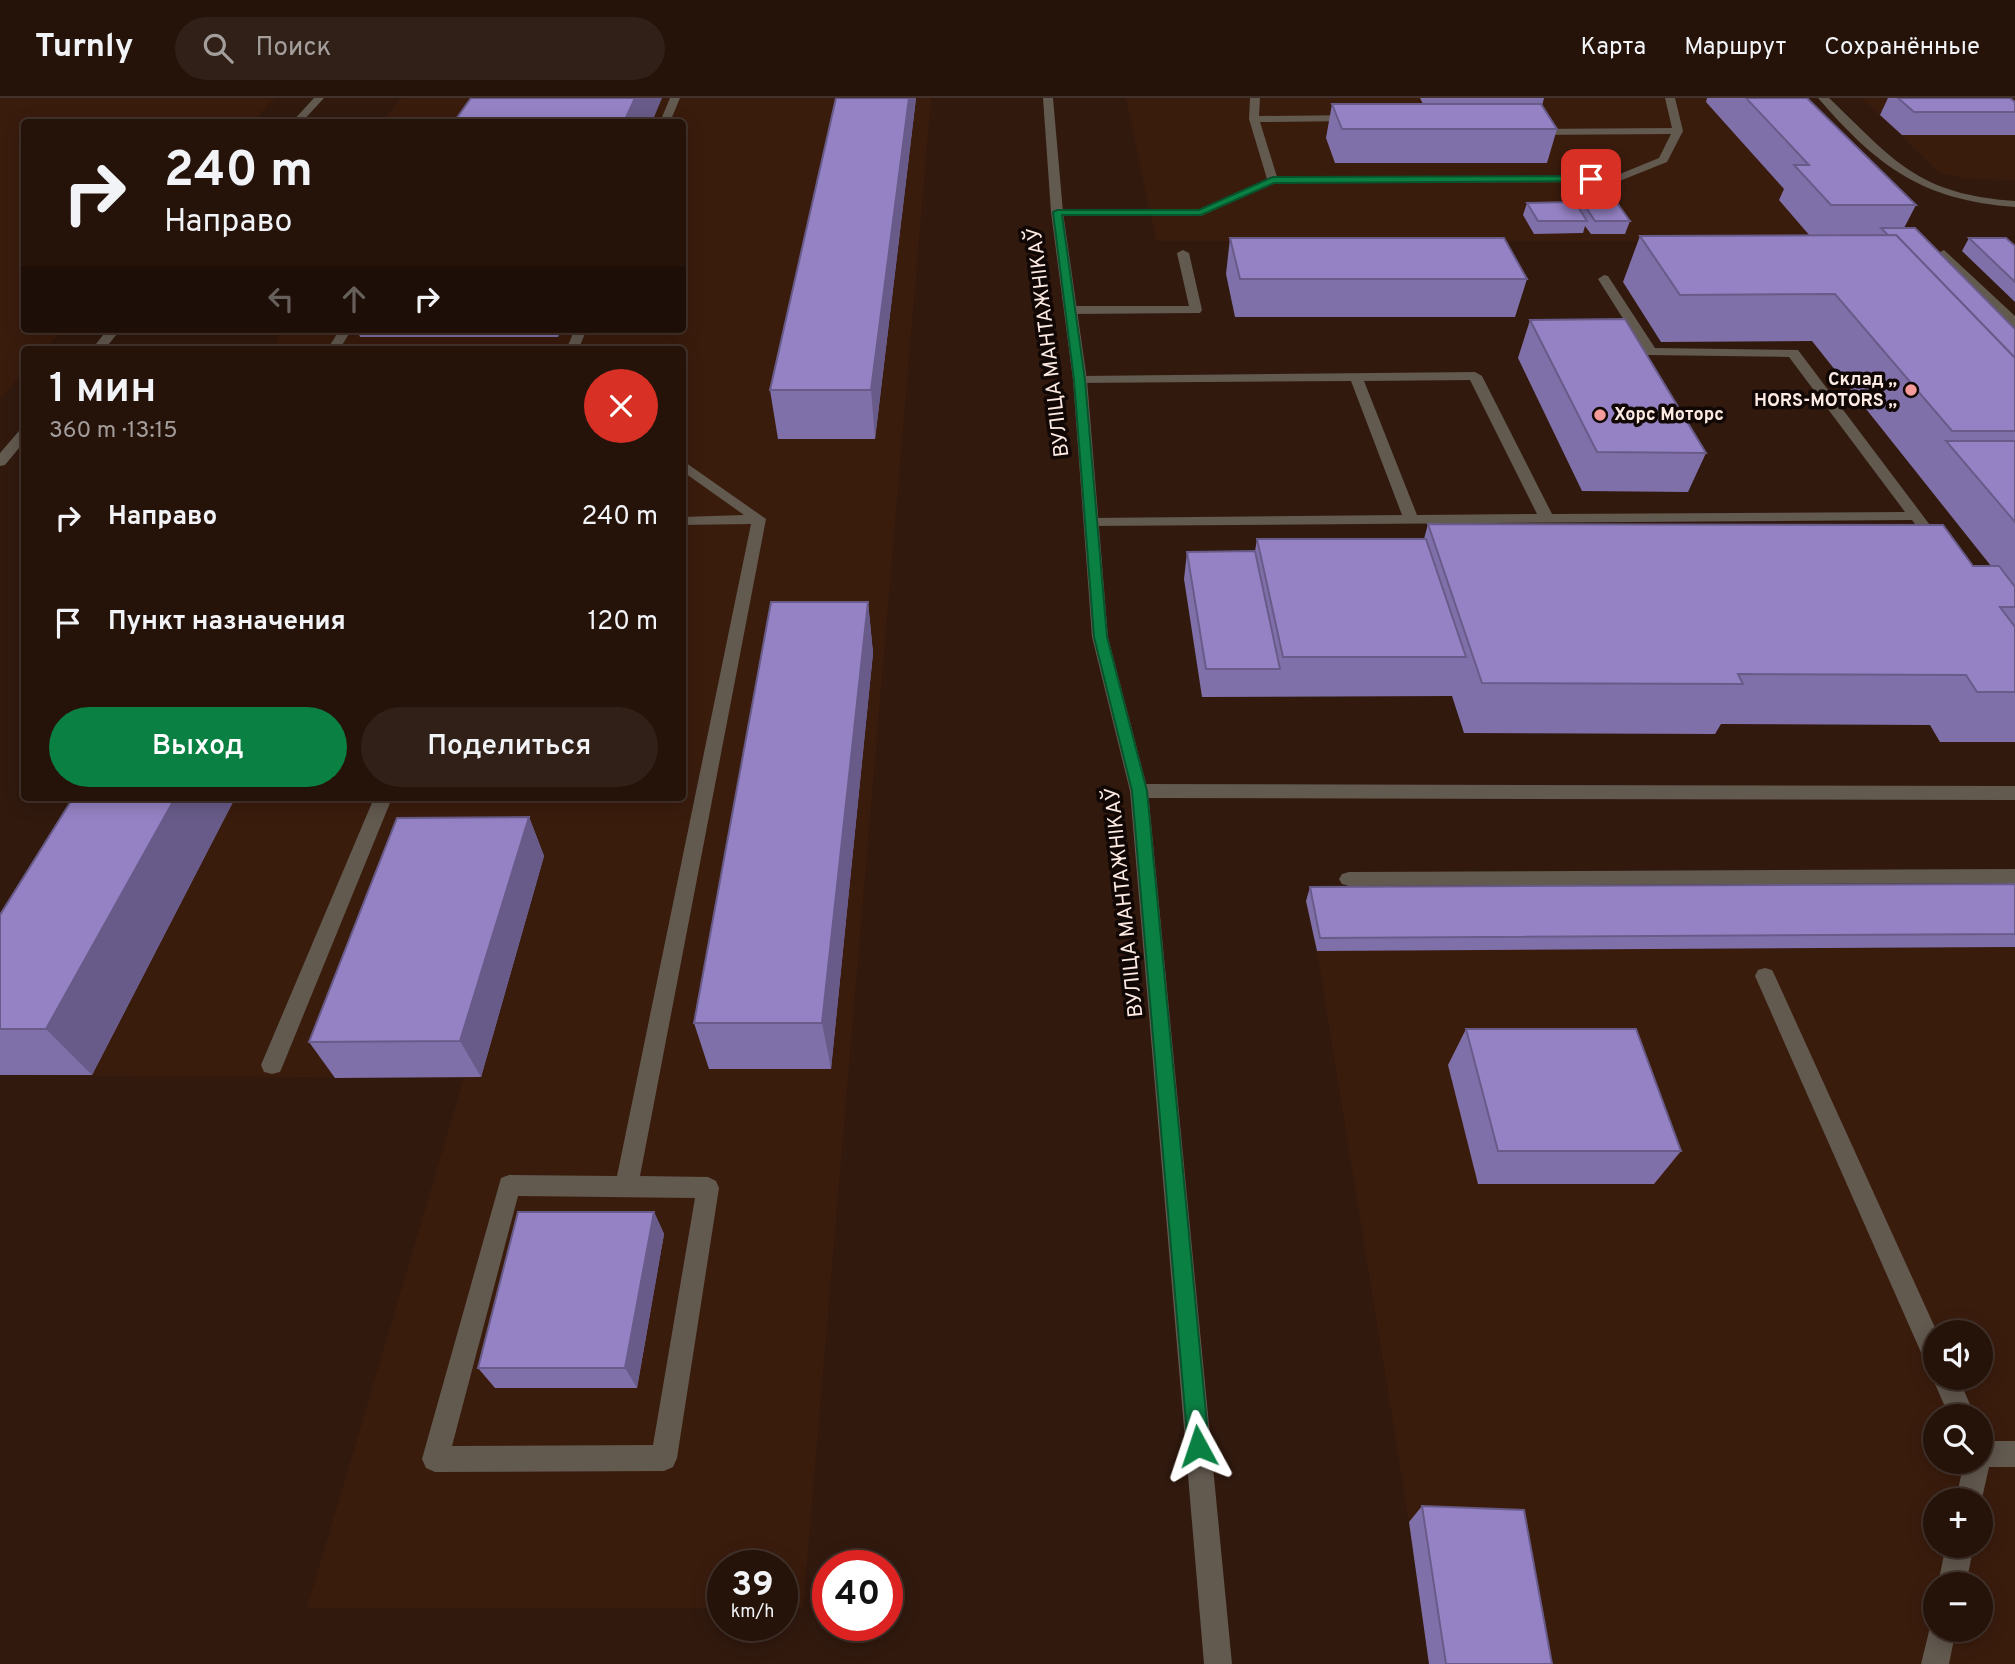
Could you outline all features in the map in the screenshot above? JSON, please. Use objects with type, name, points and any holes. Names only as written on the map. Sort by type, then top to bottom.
[{"type":"street","points":[[300,119],[320,98]]},
{"type":"street","points":[[666,119],[675,98]]},
{"type":"street","name":"ВУЛІЦА МАНТАЖНІКАЎ","points":[[1048,98],[1057,212],[1080,380],[1100,637],[1139,791],[1218,1664]]},
{"type":"street","points":[[1255,98],[1254,119],[1273,180]]},
{"type":"street","points":[[1057,212],[1201,213],[1273,180],[1617,179],[1662,160],[1678,131],[1670,98]]},
{"type":"street","points":[[1823,98],[1891,161],[1917,181],[1988,202],[2015,204]]},
{"type":"street","points":[[1254,119],[1369,118]]},
{"type":"street","points":[[1512,132],[1678,131]]},
{"type":"street","points":[[1071,310],[1196,310],[1182,253]]},
{"type":"street","points":[[1944,253],[2015,323]]},
{"type":"street","points":[[1604,279],[1651,352],[1793,353],[1949,561]]},
{"type":"street","points":[[1080,380],[1475,376],[1547,519]]},
{"type":"street","points":[[1356,377],[1411,520]]},
{"type":"street","points":[[0,463],[21,438]]},
{"type":"street","points":[[686,467],[759,519]]},
{"type":"street","points":[[1091,522],[1916,516]]},
{"type":"street","points":[[686,521],[759,519]]},
{"type":"street","points":[[626,1185],[759,519]]},
{"type":"street","points":[[1139,791],[2015,793]]},
{"type":"street","points":[[272,1065],[382,801]]},
{"type":"street","points":[[1349,879],[2015,876]]},
{"type":"street","points":[[1765,976],[1923,1328]]},
{"type":"street","points":[[509,1185],[626,1185],[708,1188],[664,1458],[435,1459],[509,1185]]},
{"type":"street","points":[[1993,1454],[2015,1454]]},
{"type":"street","points":[[1935,1664],[1939,1642]]},
{"type":"shaded area","points":[[0,98],[275,98],[256,119],[21,119],[21,333],[60,333],[48,346],[21,346],[21,375],[0,399]]},
{"type":"shaded area","points":[[401,98],[931,98],[803,1608],[798,1608],[798,1550],[707,1550],[707,1608],[307,1608],[464,1078],[0,1075],[0,1040],[138,801],[686,801],[686,346],[275,346],[280,333],[686,333],[686,119],[384,119]]},
{"type":"shaded area","points":[[1126,98],[1761,98],[1814,241],[1156,241]]},
{"type":"shaded area","points":[[1862,98],[2015,98],[2015,180],[1966,179],[1940,173]]},
{"type":"shaded area","points":[[2015,947],[2015,1664],[1429,1664],[1409,1522],[1317,951]]},
{"type":"building","points":[[471,98],[635,98],[625,119],[456,119]]},
{"type":"building","points":[[836,98],[909,98],[871,390],[770,390]]},
{"type":"building","points":[[1746,98],[1807,98],[1916,205],[1831,205],[1794,165],[1809,165]]},
{"type":"building","points":[[1898,98],[2010,98],[2015,102],[2015,112],[1914,112]]},
{"type":"building","points":[[1332,104],[1541,104],[1557,129],[1342,129]]},
{"type":"building","points":[[1575,202],[1587,221],[1538,221],[1527,203]]},
{"type":"building","points":[[1583,203],[1617,203],[1630,221],[1595,221]]},
{"type":"building","points":[[1881,228],[1915,228],[2015,329],[2015,358],[1896,235],[1888,235]]},
{"type":"building","points":[[1896,235],[2015,358],[2015,431],[1952,431],[1835,294],[1680,295],[1640,236]]},
{"type":"building","points":[[1230,238],[1504,238],[1527,279],[1240,279]]},
{"type":"building","points":[[1969,238],[2006,238],[2015,246],[2015,282]]},
{"type":"building","points":[[1625,319],[1706,453],[1597,452],[1530,320]]},
{"type":"building","points":[[1946,441],[2015,441],[2015,522]]},
{"type":"building","points":[[1428,524],[1943,525],[1973,566],[1999,566],[2015,587],[2015,607],[2000,607],[2015,627],[2015,692],[1977,692],[1966,675],[1738,674],[1743,684],[1482,683]]},
{"type":"building","points":[[1257,539],[1426,539],[1466,657],[1283,657]]},
{"type":"building","points":[[1255,551],[1280,669],[1206,669],[1187,552]]},
{"type":"building","points":[[771,602],[868,602],[822,1023],[694,1023]]},
{"type":"building","points":[[71,801],[173,801],[46,1029],[0,1029],[0,915]]},
{"type":"building","points":[[529,817],[460,1041],[309,1042],[397,818]]},
{"type":"building","points":[[2015,884],[2015,934],[1320,938],[1310,887]]},
{"type":"building","points":[[1466,1029],[1636,1029],[1681,1151],[1498,1151]]},
{"type":"building","points":[[518,1212],[654,1212],[625,1368],[478,1368]]},
{"type":"building","points":[[1422,1506],[1524,1510],[1552,1664],[1446,1664]]},
{"type":"place","name":"Склад ,, HORS-MOTORS ,,","points":[[1911,390]]},
{"type":"place","name":"Хорс Моторс","points":[[1600,415]]},
{"type":"route","points":[[1198,1446],[1139,791],[1100,637],[1080,380],[1057,212],[1201,213],[1273,180],[1591,179]]}]
